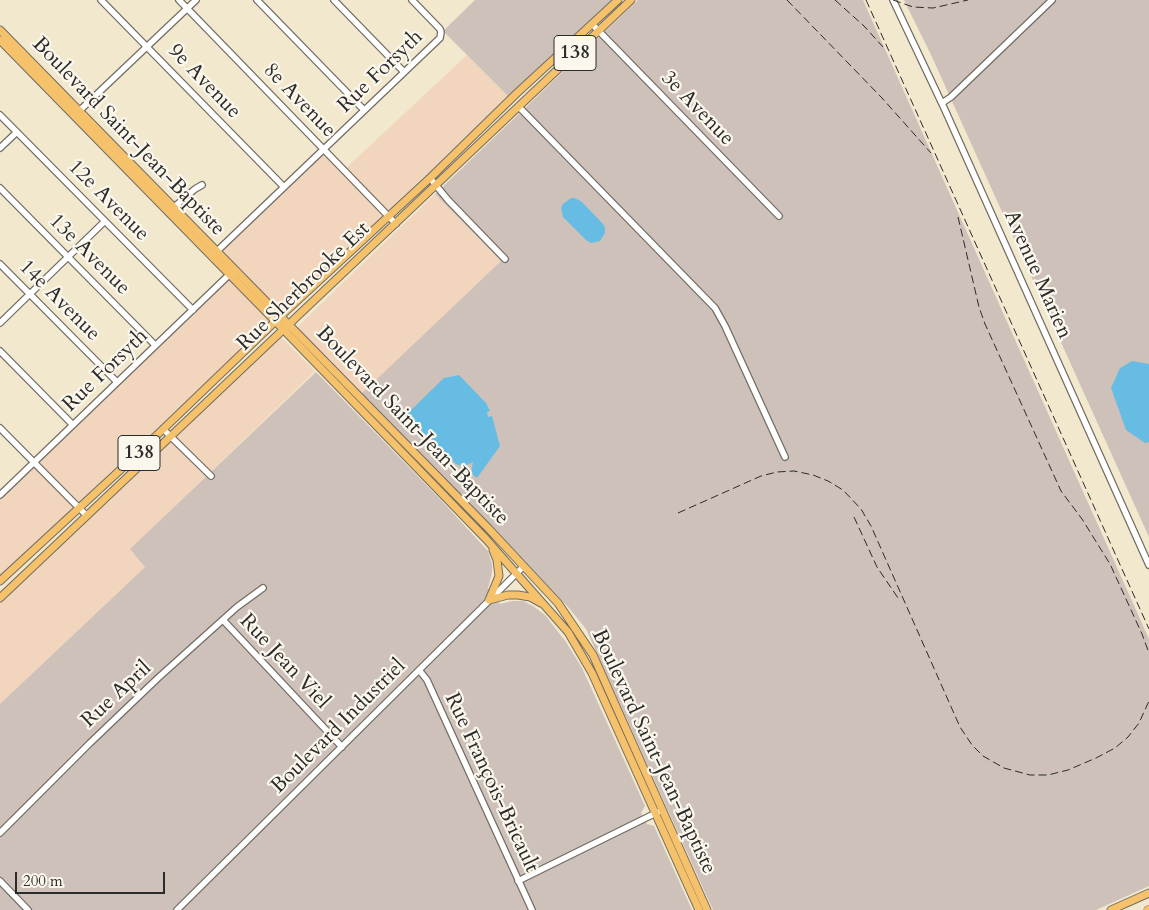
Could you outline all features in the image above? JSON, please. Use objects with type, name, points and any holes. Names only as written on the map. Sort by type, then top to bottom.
[{"type":"main road","name":"Rue Sherbrooke Est","points":[[0,581],[206,390],[278,319],[618,0]]},
{"type":"main road","name":"Rue Sherbrooke Est","points":[[0,598],[631,0]]},
{"type":"main road","name":"Boulevard Saint-Jean-Baptiste","points":[[0,30],[77,114],[278,319],[372,422],[486,539],[568,632],[592,673],[707,910]]},
{"type":"main road","name":"Boulevard Saint-Jean-Baptiste","points":[[0,40],[77,114]]},
{"type":"main road","points":[[511,99],[519,107]]},
{"type":"main road","points":[[469,140],[476,147]]},
{"type":"main road","points":[[452,157],[459,163]]},
{"type":"main road","points":[[340,262],[347,270]]},
{"type":"main road","name":"Boulevard Saint-Jean-Baptiste","points":[[286,328],[378,415],[558,603],[593,655],[699,910]]},
{"type":"main road","points":[[206,390],[213,398]]},
{"type":"main road","points":[[355,404],[361,398]]},
{"type":"main road","points":[[372,422],[378,415]]},
{"type":"main road","points":[[131,460],[138,468]]},
{"type":"main road","points":[[106,482],[114,491]]},
{"type":"main road","points":[[437,489],[443,483]]},
{"type":"main road","points":[[486,539],[497,560],[499,576],[489,600]]},
{"type":"main road","points":[[489,600],[508,595],[518,595],[530,597],[549,609]]},
{"type":"main road","points":[[1112,910],[1149,893]]},
{"type":"street","name":"9e Avenue","points":[[101,0],[284,187]]},
{"type":"street","name":"8e Avenue","points":[[179,0],[396,224]]},
{"type":"street","points":[[77,114],[196,0]]},
{"type":"street","points":[[257,0],[364,110]]},
{"type":"street","points":[[334,0],[404,72]]},
{"type":"street","name":"Rue Forsyth","points":[[214,254],[441,35],[440,29],[412,0]]},
{"type":"street","name":"Avenue Marien","points":[[893,0],[942,103],[1149,565]]},
{"type":"street","points":[[942,103],[1052,0]]},
{"type":"street","name":"3e Avenue","points":[[592,24],[779,216]]},
{"type":"street","points":[[519,107],[715,308],[785,456]]},
{"type":"street","name":"12e Avenue","points":[[0,115],[192,310]]},
{"type":"street","points":[[0,148],[17,132]]},
{"type":"street","points":[[430,178],[505,259]]},
{"type":"street","points":[[170,210],[202,185]]},
{"type":"street","name":"13e Avenue","points":[[0,188],[155,345]]},
{"type":"street","points":[[0,323],[105,221]]},
{"type":"street","name":"14e Avenue","points":[[0,264],[117,382]]},
{"type":"street","name":"Rue Forsyth","points":[[0,495],[232,272]]},
{"type":"street","points":[[0,351],[73,426]]},
{"type":"street","points":[[0,428],[87,516]]},
{"type":"street","points":[[163,429],[211,476]]},
{"type":"street","name":"Boulevard Industriel","points":[[177,910],[524,566]]},
{"type":"street","name":"Rue April","points":[[0,833],[144,691],[223,620],[263,588]]},
{"type":"street","name":"Rue Jean Viel","points":[[223,620],[342,747]]},
{"type":"street","name":"Rue François-Bricault","points":[[419,670],[426,680],[532,910]]},
{"type":"street","points":[[518,881],[659,812]]},
{"type":"street","points":[[0,881],[28,910]]},
{"type":"shaded area","points":[[475,0],[615,0],[511,99],[443,31]]},
{"type":"shaded area","points":[[638,0],[863,0],[1149,639],[1149,886],[1096,910],[713,910],[586,629],[569,608],[361,394],[501,261],[435,194]]},
{"type":"shaded area","points":[[904,0],[1149,0],[1149,537],[932,57]]},
{"type":"shaded area","points":[[467,55],[511,99],[0,581],[0,495],[229,275],[212,257],[323,149],[344,170]]},
{"type":"shaded area","points":[[435,194],[501,261],[359,396],[295,329]]},
{"type":"shaded area","points":[[279,335],[315,371],[134,546],[149,563],[0,704],[0,599]]},
{"type":"shaded area","points":[[316,372],[488,551],[492,564],[492,573],[488,588],[500,604],[523,601],[533,606],[545,615],[566,642],[582,668],[645,806],[641,813],[647,824],[654,826],[692,910],[0,910],[0,704],[145,567],[130,549]]},
{"type":"water","points":[[571,198],[582,202],[603,224],[605,233],[600,241],[591,243],[586,240],[563,217],[561,208]]},
{"type":"water","points":[[1132,361],[1149,364],[1149,442],[1145,443],[1126,430],[1111,388],[1120,368]]},
{"type":"water","points":[[459,375],[486,403],[490,411],[487,412],[488,417],[492,416],[500,446],[477,478],[471,473],[473,462],[463,467],[456,464],[406,417],[444,378]]},
{"type":"railway","points":[[787,0],[882,98],[931,153]]},
{"type":"railway","points":[[835,0],[864,26],[883,47]]},
{"type":"railway","points":[[866,0],[1149,629]]},
{"type":"railway","points":[[893,0],[913,7],[933,8],[968,0]]},
{"type":"railway","points":[[958,217],[979,307],[985,324],[1061,491],[1082,519],[1110,564],[1149,653]]},
{"type":"railway","points":[[678,513],[761,476],[777,472],[794,471],[813,475],[843,490],[861,509],[871,526],[960,727],[972,745],[983,756],[1004,768],[1030,775],[1048,775],[1068,770],[1096,758],[1115,748],[1128,737],[1139,723],[1149,701]]},
{"type":"railway","points":[[854,517],[877,567],[898,598]]}]
